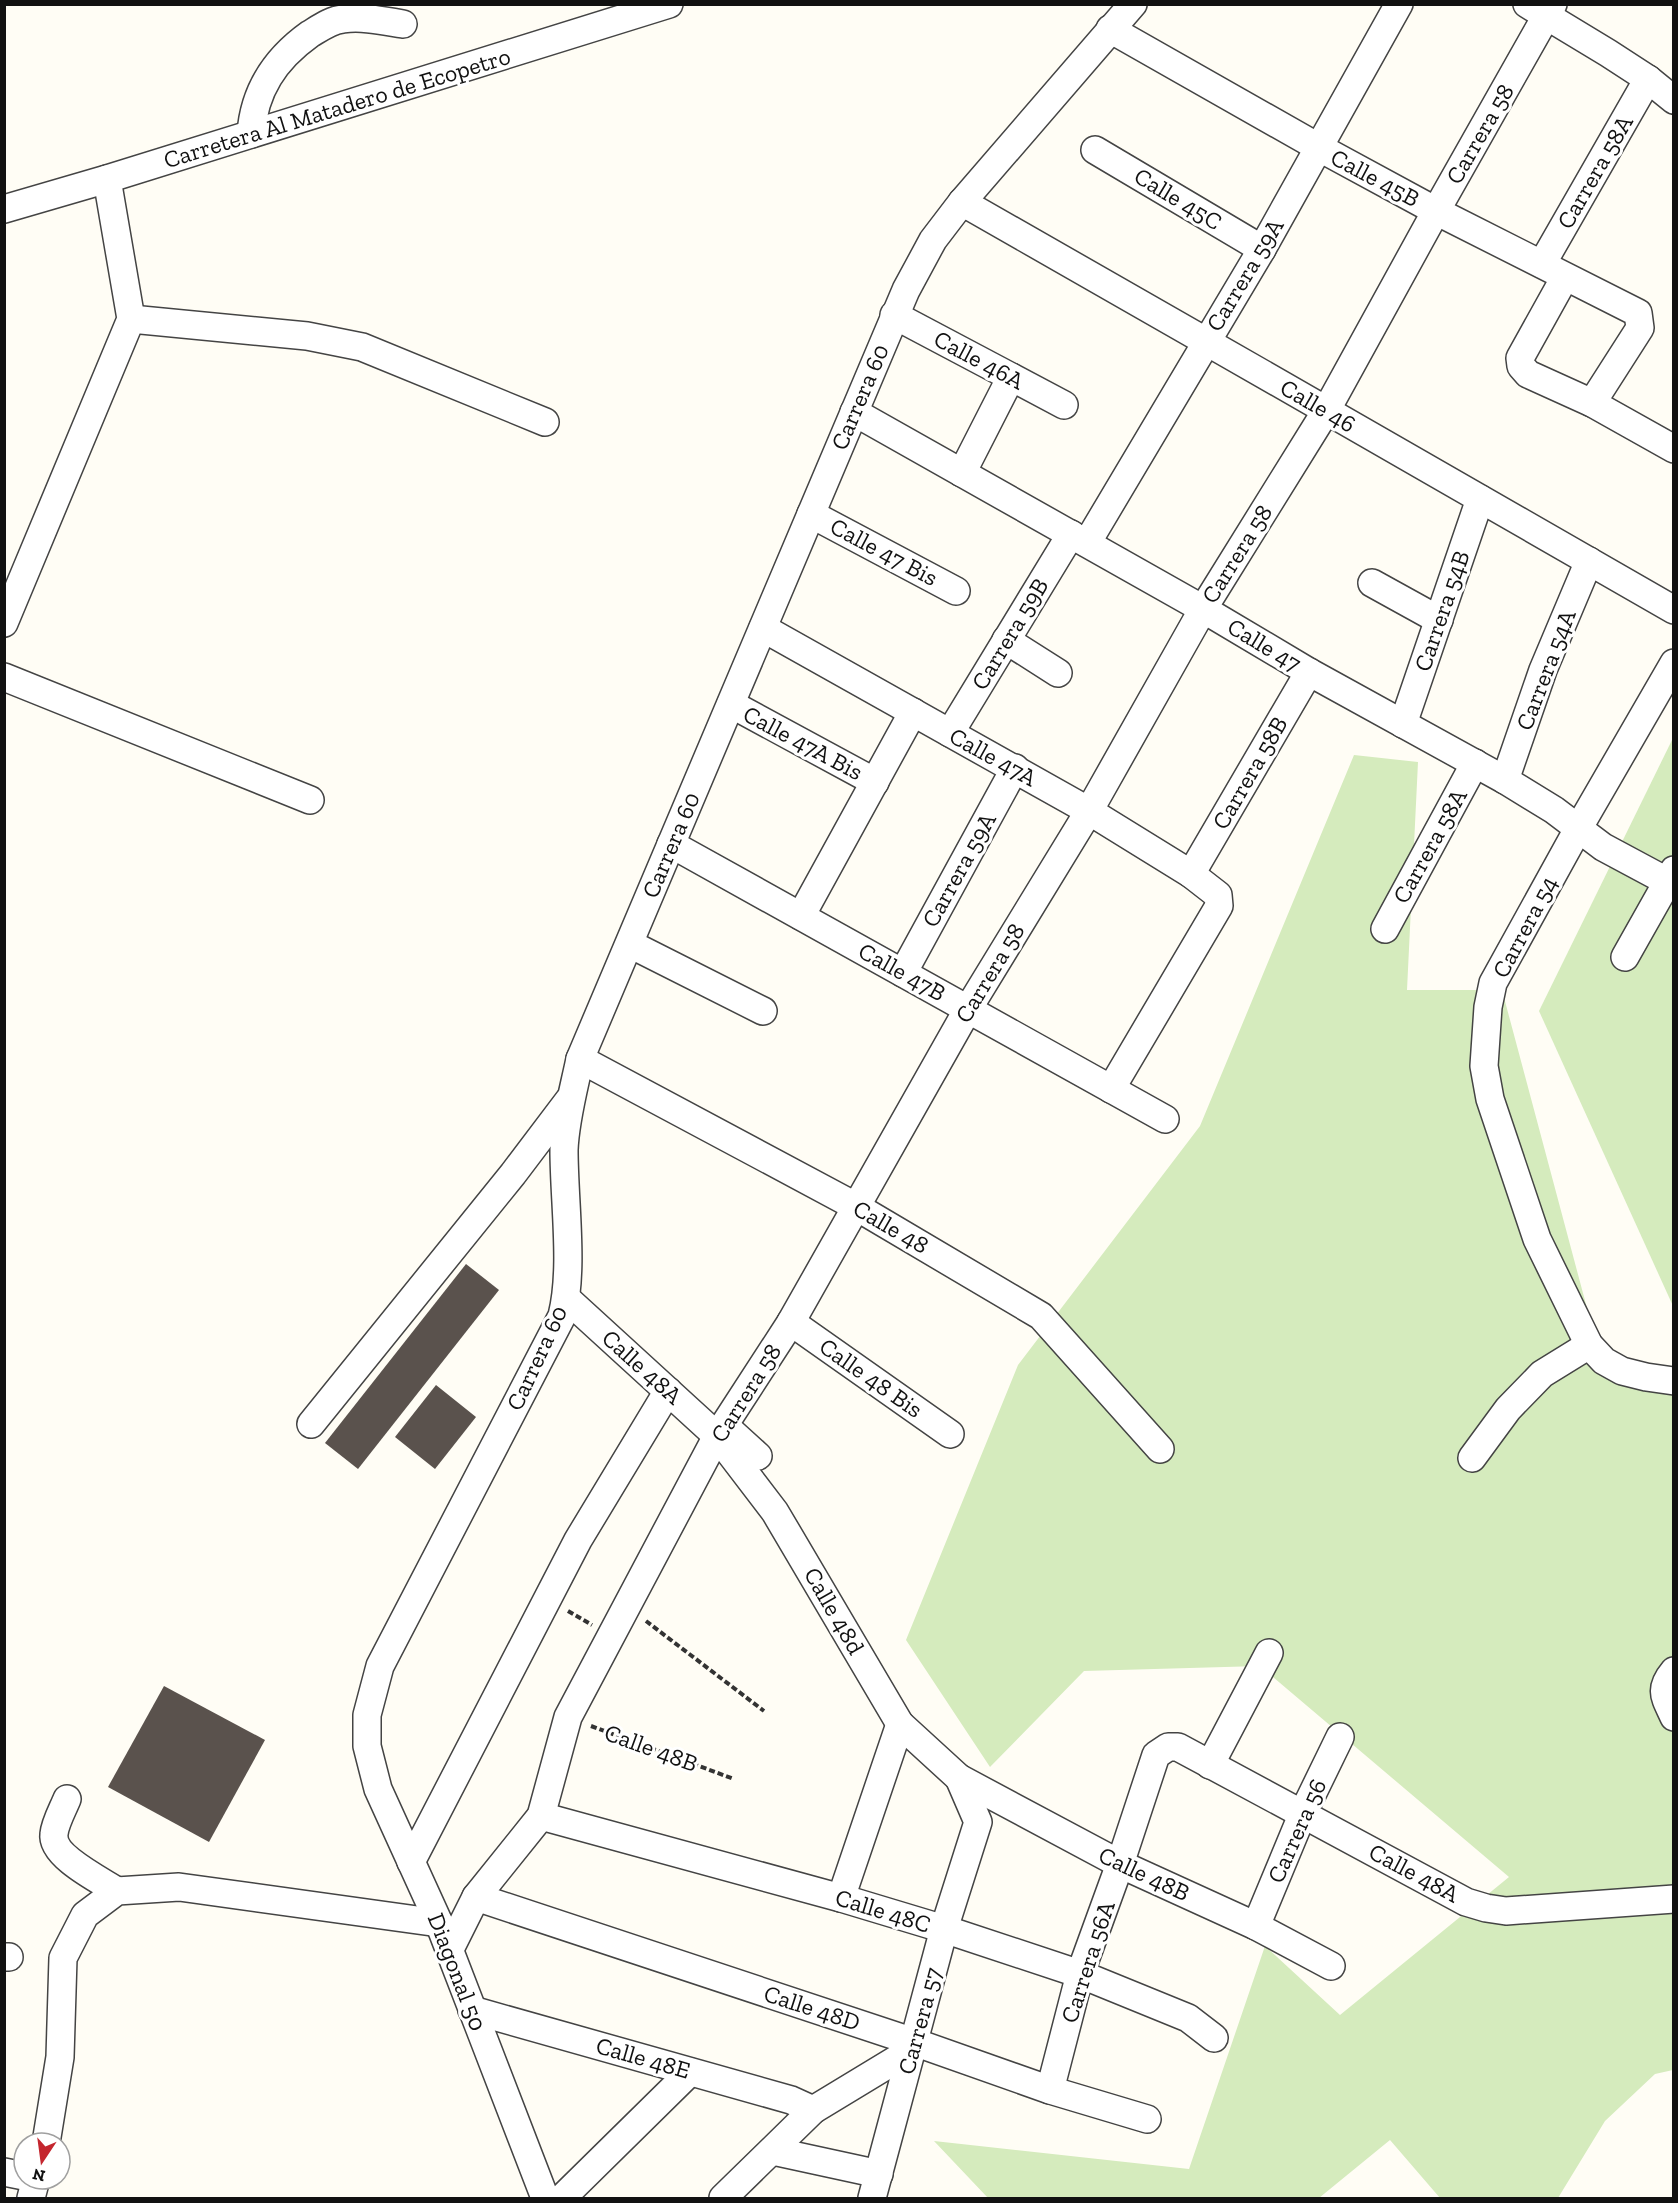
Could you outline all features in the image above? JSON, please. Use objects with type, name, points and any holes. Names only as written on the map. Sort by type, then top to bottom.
[{"type":"street","name":"Carretera Al Matadero de Ecopetro","points":[[6,206],[107,179],[669,4]]},
{"type":"street","name":"Carrera 60","points":[[367,1746],[367,1715],[380,1666],[562,1316],[566,1298],[564,1148],[580,1059],[894,315],[933,240],[962,202],[1133,4]]},
{"type":"street","name":"Carrera 59A","points":[[1079,539],[1262,249],[1399,4]]},
{"type":"street","points":[[1542,8],[1648,79],[1674,100]]},
{"type":"street","name":"Carrera 58","points":[[450,1949],[476,1897],[541,1815],[568,1717],[721,1431],[791,1322],[968,1009],[1089,811],[1203,609],[1326,411],[1436,211],[1542,8]]},
{"type":"street","points":[[251,134],[256,103],[264,83],[280,59],[299,42],[324,25],[343,19],[403,24]]},
{"type":"street","name":"Calle 45B","points":[[1110,29],[1436,211],[1638,313],[1640,328],[1592,403]]},
{"type":"street","name":"Carrera 58A","points":[[1554,270],[1648,79]]},
{"type":"street","name":"Calle 45C","points":[[1095,150],[1262,249]]},
{"type":"street","points":[[4,623],[130,319],[107,179]]},
{"type":"street","name":"Calle 46","points":[[962,202],[1674,610]]},
{"type":"street","points":[[1554,270],[1520,358],[1521,366],[1528,375],[1592,403],[1674,448]]},
{"type":"street","name":"Calle 46A","points":[[894,315],[1064,405]]},
{"type":"street","points":[[130,319],[307,336],[362,347],[545,422]]},
{"type":"street","points":[[962,473],[1011,377]]},
{"type":"street","name":"Calle 47","points":[[854,411],[1203,609],[1309,672],[1505,780],[1554,810],[1604,847],[1671,879]]},
{"type":"street","name":"Carrera 54B","points":[[1403,724],[1480,499]]},
{"type":"street","name":"Calle 47 Bis","points":[[811,514],[956,591]]},
{"type":"street","name":"Carrera 59B","points":[[950,733],[1006,640],[1079,539]]},
{"type":"street","name":"Carrera 54A","points":[[1505,780],[1543,670],[1589,561]]},
{"type":"street","points":[[1372,582],[1439,620]]},
{"type":"street","name":"Calle 47A","points":[[763,628],[1089,811],[1191,874],[1218,895],[1219,906],[1111,1089]]},
{"type":"street","points":[[1006,640],[1058,673]]},
{"type":"street","name":"Carrera 54","points":[[1589,1345],[1537,1239],[1490,1099],[1484,1066],[1488,1007],[1493,983],[1578,829],[1674,663]]},
{"type":"street","name":"Carrera 58B","points":[[1191,874],[1309,672]]},
{"type":"street","points":[[4,677],[310,800]]},
{"type":"street","name":"Calle 47A Bis","points":[[731,704],[875,782]]},
{"type":"street","points":[[801,916],[913,712]]},
{"type":"street","name":"Carrera 58A","points":[[1385,928],[1475,763]]},
{"type":"street","name":"Carrera 59A","points":[[903,973],[1015,768]]},
{"type":"street","name":"Calle 47B","points":[[671,844],[1165,1119]]},
{"type":"street","points":[[1625,957],[1671,879]]},
{"type":"street","points":[[630,944],[763,1011]]},
{"type":"street","name":"Calle 48","points":[[580,1059],[855,1206],[1041,1316],[1161,1449]]},
{"type":"street","points":[[310,1425],[513,1174],[572,1096]]},
{"type":"street","name":"Calle 48A","points":[[566,1298],[668,1392],[721,1431]]},
{"type":"street","name":"Calle 48 Bis","points":[[791,1322],[950,1434]]},
{"type":"street","points":[[1472,1458],[1508,1409],[1542,1374],[1589,1345],[1604,1361],[1622,1371],[1674,1381]]},
{"type":"street","points":[[411,1862],[578,1540],[668,1392]]},
{"type":"street","points":[[721,1431],[758,1456]]},
{"type":"street","name":"Calle 48d","points":[[721,1431],[775,1512],[900,1724],[959,1778]]},
{"type":"street","points":[[1210,1765],[1269,1653]]},
{"type":"street","points":[[1674,1671],[1665,1681],[1663,1688],[1674,1717]]},
{"type":"street","points":[[841,1898],[900,1724]]},
{"type":"street","name":"Carrera 56","points":[[1256,1926],[1303,1813],[1340,1737]]},
{"type":"street","name":"Diagonal 50","points":[[367,1746],[378,1790],[450,1949],[545,2199]]},
{"type":"street","name":"Carrera 56A","points":[[1050,2090],[1080,1974],[1156,1755],[1168,1747],[1178,1747]]},
{"type":"street","name":"Calle 48A","points":[[1178,1747],[1466,1902],[1506,1911],[1674,1899]]},
{"type":"street","name":"Calle 48B","points":[[959,1778],[1120,1864],[1256,1926],[1331,1966]]},
{"type":"street","name":"Carrera 57","points":[[876,2186],[944,1929],[978,1822],[959,1778]]},
{"type":"street","points":[[67,1799],[54,1833],[55,1846],[64,1856],[117,1891]]},
{"type":"street","name":"Calle 48C","points":[[541,1815],[841,1898],[1080,1974],[1188,2018],[1214,2038]]},
{"type":"street","points":[[48,2131],[60,2057],[63,1958],[85,1915],[117,1891],[179,1887],[439,1923]]},
{"type":"street","name":"Calle 48D","points":[[476,1897],[913,2046],[1147,2119]]},
{"type":"street","name":"Calle 48E","points":[[472,2010],[791,2100],[813,2110]]},
{"type":"street","points":[[723,2199],[813,2110],[913,2046]]},
{"type":"street","points":[[562,2199],[690,2072]]},
{"type":"street","points":[[773,2151],[876,2186]]},
{"type":"path","points":[[548,1599],[611,1635]]},
{"type":"path","points":[[627,1606],[764,1711]]},
{"type":"path","name":"Calle 48B","points":[[568,1717],[734,1779]]},
{"type":"green space","points":[[1673,738],[1673,1306],[1539,1011]]},
{"type":"green space","points":[[1354,755],[1418,762],[1407,990],[1502,990],[1603,1368],[1673,1381],[1673,2070],[1655,2074],[1605,2121],[1558,2198],[1440,2198],[1390,2140],[1319,2198],[988,2198],[934,2141],[1189,2169],[1265,1946],[1340,2015],[1509,1877],[1260,1666],[1084,1671],[990,1767],[906,1640],[1018,1365],[1200,1126]]},
{"type":"building","points":[[466,1264],[499,1290],[358,1469],[325,1443]]},
{"type":"building","points":[[436,1385],[476,1417],[435,1469],[395,1437]]},
{"type":"building","points":[[164,1686],[265,1740],[209,1842],[108,1787]]}]
